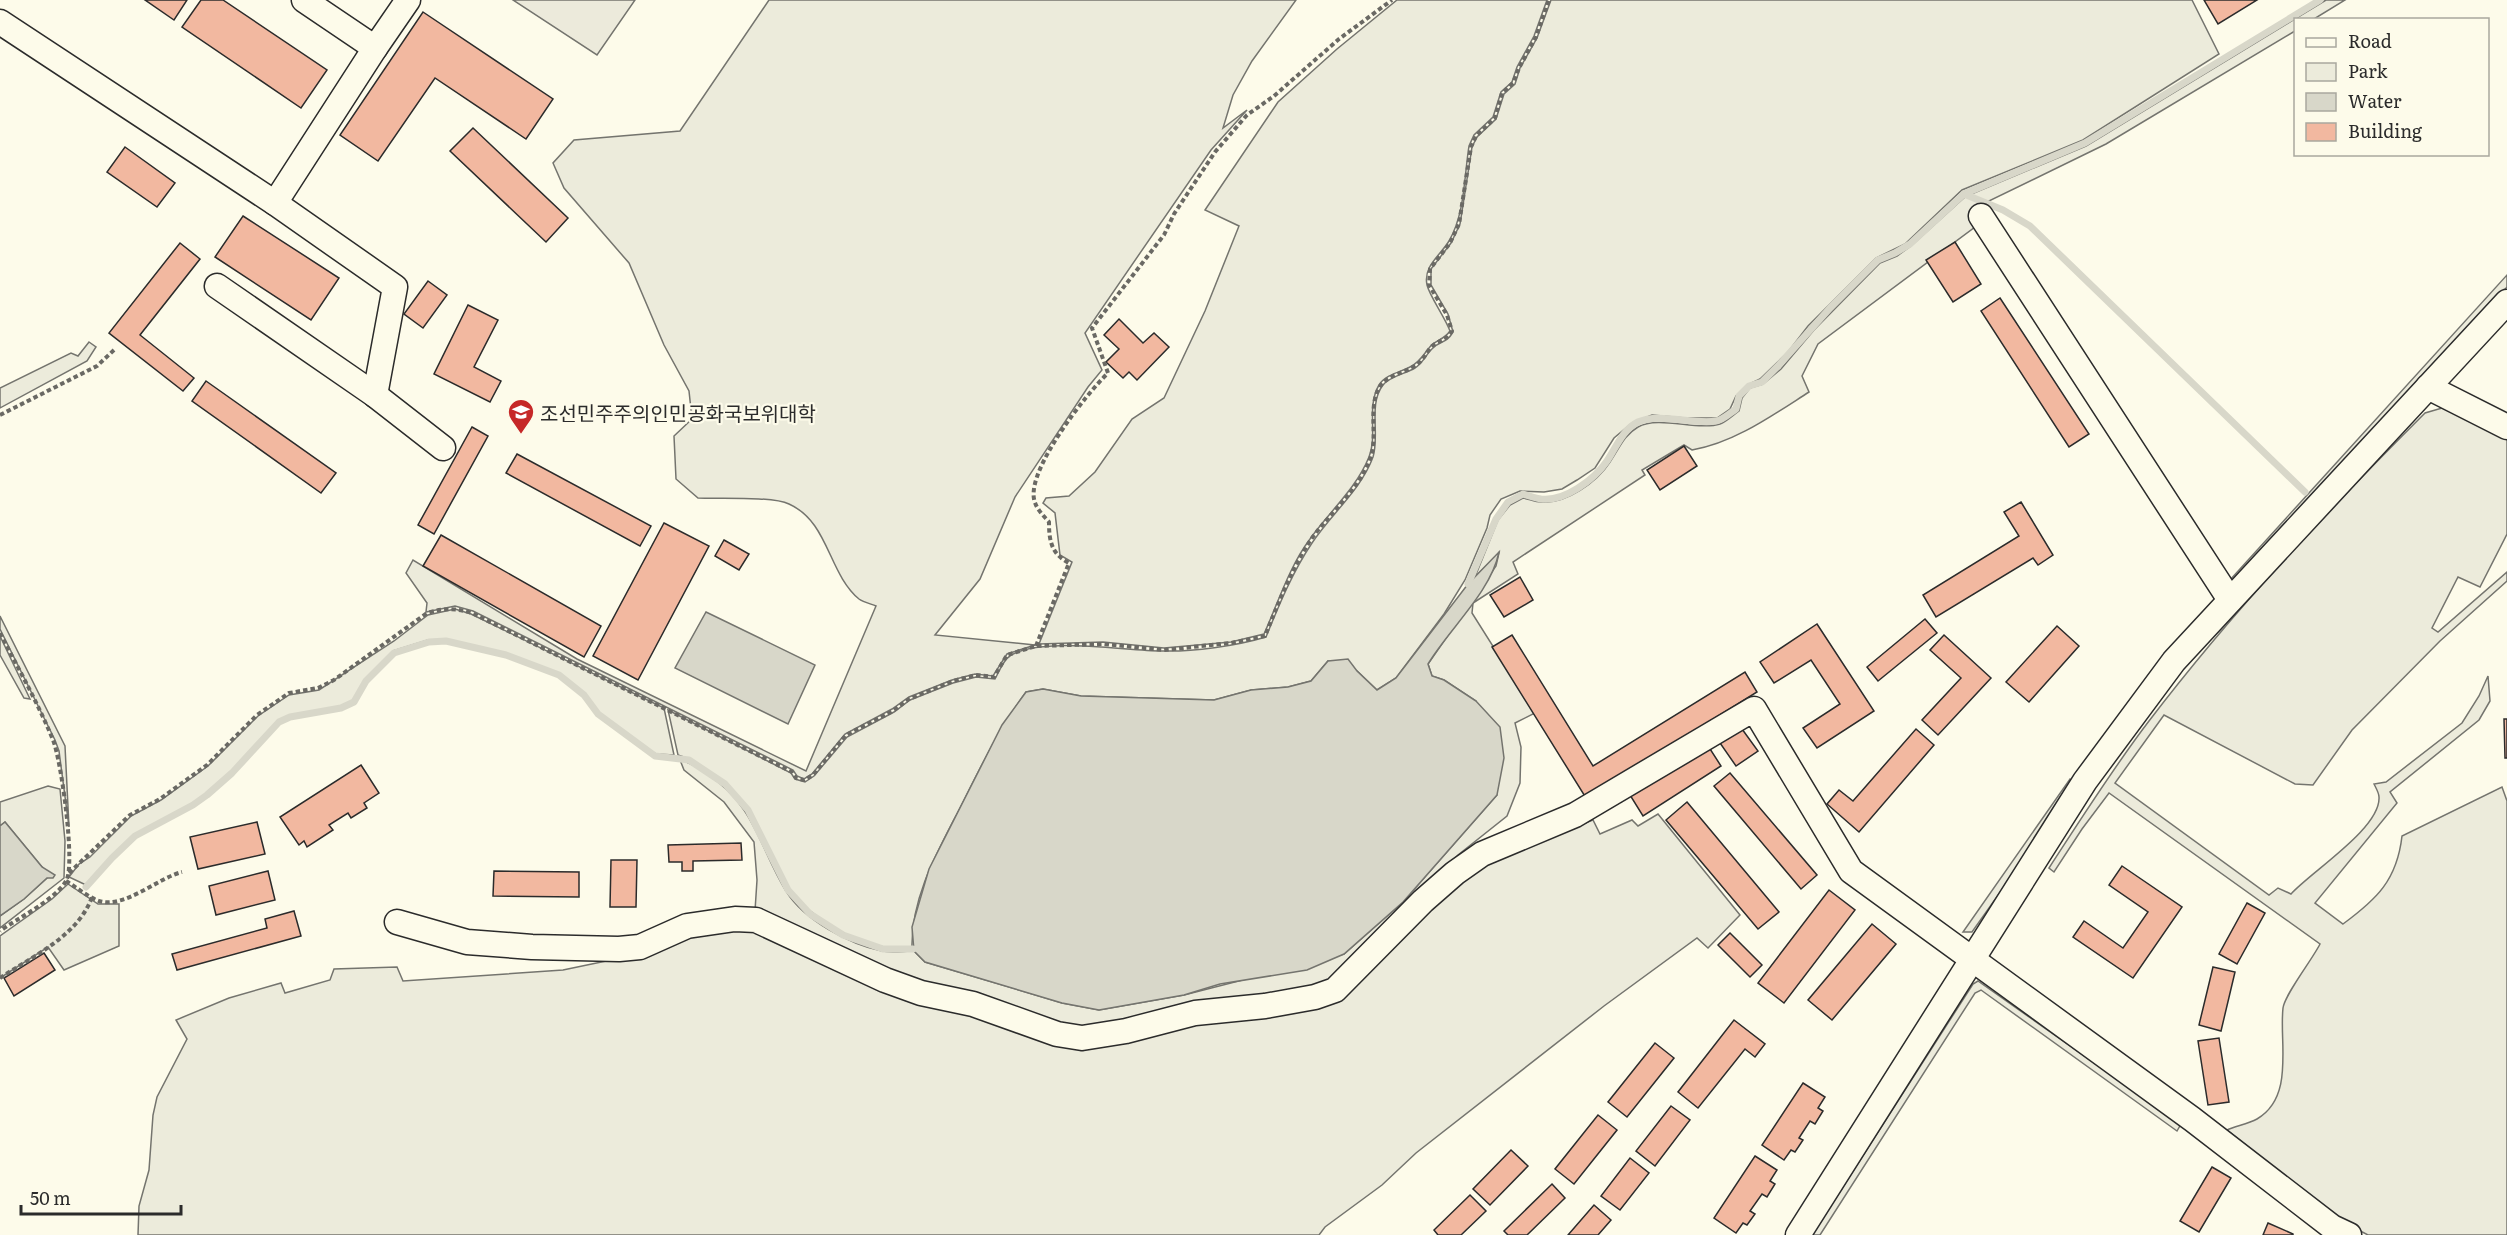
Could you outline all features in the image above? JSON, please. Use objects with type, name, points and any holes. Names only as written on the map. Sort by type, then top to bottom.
[{"type":"street","points":[[304,0],[375,48]]},
{"type":"street","points":[[275,204],[408,0]]},
{"type":"street","points":[[0,22],[275,204],[395,287],[375,395]]},
{"type":"street","points":[[1981,216],[2230,600]]},
{"type":"street","points":[[217,286],[375,395],[443,448]]},
{"type":"street","points":[[1798,1235],[2085,781],[2174,661],[2507,302]]},
{"type":"street","points":[[2428,387],[2507,427]]},
{"type":"street","points":[[397,922],[467,942],[532,947],[619,949],[640,947],[687,926],[735,919],[756,920],[885,980],[921,993],[973,1004],[1057,1034],[1082,1038],[1126,1031],[1195,1013],[1265,1006],[1315,997],[1335,990],[1423,901],[1455,873],[1482,854],[1575,815],[1754,709],[1851,871],[2192,1119],[2331,1227],[2349,1235]]},
{"type":"path","points":[[1036,646],[1069,563],[1058,557],[1049,539],[1049,522],[1040,512],[1034,500],[1034,486],[1038,468],[1089,391],[1108,372],[1092,328],[1164,235],[1174,214],[1215,152],[1247,115],[1274,96],[1339,39],[1392,0]]},
{"type":"path","points":[[69,873],[130,815],[160,799],[207,765],[257,715],[288,693],[318,688],[334,680],[427,613],[439,610],[455,608],[472,613],[665,707],[792,772],[796,778],[804,780],[813,775],[846,735],[924,692],[976,675],[994,677],[1007,655],[1036,646],[1104,644],[1164,650],[1231,643],[1265,636],[1287,586],[1311,541],[1354,487],[1371,457],[1375,438],[1374,411],[1381,385],[1388,379],[1413,368],[1426,356],[1431,347],[1447,339],[1452,331],[1447,315],[1429,285],[1430,268],[1450,243],[1459,224],[1471,147],[1476,136],[1495,118],[1502,93],[1513,83],[1536,37],[1549,0]]},
{"type":"path","points":[[0,415],[97,366],[114,350]]},
{"type":"path","points":[[0,633],[54,741],[68,830],[69,873],[66,881],[51,896],[0,931]]},
{"type":"path","points":[[66,881],[99,901],[119,899],[142,892],[170,875],[182,872]]},
{"type":"path","points":[[0,978],[70,930],[85,914],[92,897]]},
{"type":"green space","points":[[769,0],[1296,0],[1252,61],[1233,95],[1223,128],[1247,110],[1211,150],[1085,333],[1102,370],[1088,387],[1015,497],[980,579],[935,635],[1035,645],[1007,654],[993,676],[975,674],[952,680],[909,697],[892,709],[845,734],[812,774],[804,779],[797,776],[793,770],[473,611],[455,606],[426,612],[427,603],[406,573],[413,560],[577,659],[806,771],[876,606],[859,599],[849,588],[821,535],[802,512],[781,501],[698,498],[676,479],[674,436],[692,419],[689,391],[664,345],[629,263],[564,188],[553,163],[574,140],[680,131]]},
{"type":"green space","points":[[1397,0],[1547,0],[1534,36],[1517,67],[1512,82],[1501,92],[1493,117],[1474,135],[1469,146],[1458,219],[1449,241],[1427,272],[1427,285],[1450,331],[1431,345],[1416,363],[1389,376],[1379,385],[1373,402],[1373,440],[1364,469],[1303,550],[1290,573],[1264,634],[1231,642],[1164,648],[1103,642],[1039,644],[1072,562],[1060,555],[1055,513],[1043,503],[1046,498],[1069,496],[1095,472],[1132,419],[1164,398],[1205,311],[1239,226],[1205,210],[1278,102],[1337,49]]},
{"type":"green space","points":[[1551,0],[2192,0],[2219,54],[2083,140],[1962,190],[1905,244],[1876,258],[1808,326],[1788,352],[1760,379],[1747,385],[1736,396],[1730,409],[1717,418],[1652,415],[1632,423],[1614,438],[1595,468],[1562,489],[1544,492],[1520,491],[1501,499],[1490,515],[1487,528],[1465,580],[1444,614],[1396,678],[1377,690],[1357,671],[1328,661],[1311,681],[1288,687],[1251,690],[1214,700],[1081,696],[1043,689],[1026,692],[985,758],[929,871],[916,908],[912,947],[873,945],[846,934],[818,917],[796,898],[789,888],[757,825],[738,797],[710,772],[678,755],[668,710],[791,773],[795,779],[805,782],[814,776],[847,737],[894,712],[910,700],[953,683],[976,677],[995,679],[1003,663],[1010,656],[1023,650],[1083,646],[1173,651],[1228,646],[1266,637],[1287,588],[1305,554],[1368,469],[1375,448],[1376,401],[1383,385],[1394,377],[1415,368],[1433,348],[1453,332],[1448,314],[1431,285],[1431,269],[1451,243],[1460,224],[1472,147],[1477,137],[1496,119],[1504,94],[1515,84],[1520,68],[1537,38]]},
{"type":"green space","points":[[2326,0],[2345,0],[2316,18],[2296,18]]},
{"type":"green space","points":[[2294,19],[2294,32],[2106,144],[1987,202],[1969,195],[2086,146]]},
{"type":"green space","points":[[1966,196],[1985,204],[1971,211],[1979,224],[1818,344],[1802,376],[1809,392],[1738,435],[1692,450],[1684,445],[1642,470],[1645,475],[1513,562],[1518,574],[1473,603],[1472,613],[1535,713],[1515,723],[1521,747],[1520,783],[1507,816],[1458,855],[1333,983],[1070,1029],[916,983],[755,911],[757,880],[754,842],[724,802],[684,770],[680,760],[708,775],[736,800],[755,828],[786,891],[804,912],[842,937],[869,948],[886,952],[914,951],[925,962],[1062,1003],[1099,1010],[1184,995],[1344,954],[1403,902],[1497,795],[1476,701],[1444,680],[1432,676],[1428,664],[1496,566],[1499,553],[1475,577],[1498,520],[1510,505],[1523,498],[1551,502],[1580,490],[1604,470],[1629,434],[1638,427],[1656,422],[1711,426],[1727,420],[1739,411],[1742,398],[1750,388],[1763,384],[1781,369],[1814,330],[1880,263],[1897,256],[1911,246]]},
{"type":"green space","points":[[2507,275],[2507,287],[2237,583],[2229,581]]},
{"type":"green space","points":[[89,342],[96,347],[87,361],[0,408],[0,388],[71,353],[78,356]]},
{"type":"green space","points":[[2442,408],[2507,436],[2507,534],[2480,587],[2458,577],[2432,628],[2438,632],[2507,572],[2507,581],[2440,641],[2352,730],[2313,785],[2295,784],[2164,715],[2115,783],[2269,895],[2278,888],[2291,894],[2344,848],[2369,822],[2377,809],[2379,797],[2374,784],[2386,782],[2462,723],[2479,696],[2488,676],[2490,701],[2479,720],[2390,792],[2397,803],[2315,903],[2343,924],[2375,897],[2390,877],[2402,836],[2502,787],[2507,801],[2507,1235],[2368,1235],[2323,1207],[2227,1130],[2257,1119],[2269,1109],[2277,1097],[2283,1068],[2283,1008],[2288,994],[2320,944],[2109,793],[2054,872],[2049,868],[2136,739],[2181,680],[2247,601],[2425,413]]},
{"type":"green space","points":[[455,609],[471,614],[664,708],[674,755],[656,754],[620,730],[599,713],[585,694],[560,674],[487,649],[446,640],[428,640],[393,651],[365,680],[353,701],[340,707],[289,716],[278,721],[231,772],[206,794],[134,835],[86,885],[69,877],[79,864],[90,857],[131,816],[161,800],[208,766],[258,716],[289,695],[319,690],[394,641],[428,615]]},
{"type":"green space","points":[[0,616],[65,746],[69,827],[59,751],[0,629]]},
{"type":"green space","points":[[0,636],[30,699],[24,698],[0,655]]},
{"type":"green space","points":[[2070,779],[2077,784],[1972,932],[1963,932]]},
{"type":"green space","points":[[48,786],[60,789],[65,841],[64,878],[0,928],[0,916],[24,899],[47,878],[42,867],[5,822],[0,826],[0,802]]},
{"type":"green space","points":[[1658,814],[1740,915],[1708,948],[1697,938],[1604,1006],[1416,1153],[1382,1185],[1325,1227],[1319,1235],[138,1235],[139,1206],[149,1170],[153,1115],[157,1097],[187,1039],[176,1020],[229,998],[281,983],[285,993],[330,980],[334,969],[397,967],[403,981],[563,970],[635,955],[677,938],[741,927],[1052,1037],[1319,1001],[1483,861],[1593,820],[1600,834],[1632,820],[1638,826]]},
{"type":"green space","points":[[68,884],[98,904],[119,904],[119,946],[64,970],[48,947],[0,978],[0,936],[52,899]]},
{"type":"green space","points":[[1978,981],[2181,1124],[2177,1131],[1981,990],[1975,993],[1820,1235],[1812,1235],[1973,984]]},
{"type":"shaded area","points":[[513,0],[635,0],[597,55]]},
{"type":"water","points":[[1499,552],[1495,567],[1479,596],[1428,664],[1432,676],[1444,680],[1476,701],[1500,727],[1504,758],[1497,795],[1403,902],[1344,954],[1307,970],[1220,984],[1184,995],[1099,1010],[1062,1003],[925,962],[914,951],[912,927],[929,869],[1002,725],[1026,692],[1043,689],[1081,696],[1214,700],[1251,690],[1288,687],[1311,681],[1328,661],[1348,659],[1377,690],[1396,678],[1468,584]]},
{"type":"water","points":[[706,612],[815,665],[788,724],[675,668]]},
{"type":"water","points":[[5,822],[42,867],[55,875],[53,878],[47,878],[24,899],[0,916],[0,826]]},
{"type":"building","points":[[145,0],[187,0],[174,20]]},
{"type":"building","points":[[201,0],[223,0],[327,70],[301,108],[182,27]]},
{"type":"building","points":[[2204,0],[2257,0],[2218,24]]},
{"type":"building","points":[[423,12],[553,99],[526,139],[435,78],[378,161],[340,135]]},
{"type":"building","points":[[473,128],[568,218],[546,242],[450,151]]},
{"type":"building","points":[[125,147],[175,183],[157,207],[107,172]]},
{"type":"building","points":[[243,216],[339,278],[311,320],[215,257]]},
{"type":"building","points":[[1955,242],[1981,284],[1953,302],[1926,260]]},
{"type":"building","points":[[180,243],[200,259],[140,335],[194,378],[183,391],[109,333]]},
{"type":"building","points":[[428,281],[447,295],[423,328],[404,314]]},
{"type":"building","points":[[2000,298],[2089,434],[2069,447],[1981,311]]},
{"type":"building","points":[[468,305],[498,320],[474,367],[501,381],[490,402],[434,374]]},
{"type":"building","points":[[1119,319],[1143,343],[1154,333],[1169,347],[1137,380],[1129,372],[1123,378],[1106,362],[1119,349],[1104,335]]},
{"type":"building","points":[[206,381],[336,473],[321,493],[192,401]]},
{"type":"building","points":[[472,427],[488,436],[434,534],[418,525]]},
{"type":"building","points":[[1684,446],[1697,466],[1660,490],[1647,470]]},
{"type":"building","points":[[517,454],[651,526],[640,546],[506,473]]},
{"type":"building","points":[[2021,502],[2053,555],[2038,565],[2033,558],[1936,617],[1923,595],[2019,536],[2004,512]]},
{"type":"building","points":[[664,523],[709,546],[638,680],[593,656]]},
{"type":"building","points":[[441,535],[601,626],[584,657],[423,566]]},
{"type":"building","points":[[724,540],[749,554],[739,570],[715,556]]},
{"type":"building","points":[[1520,577],[1533,600],[1504,617],[1490,595]]},
{"type":"building","points":[[1925,619],[1937,633],[1878,681],[1867,667]]},
{"type":"building","points":[[1817,624],[1874,711],[1817,748],[1803,728],[1840,704],[1811,660],[1774,683],[1760,662]]},
{"type":"building","points":[[2057,626],[2079,646],[2029,702],[2006,682]]},
{"type":"building","points":[[1512,635],[1593,766],[1745,672],[1757,692],[1586,798],[1492,647]]},
{"type":"building","points":[[1944,635],[1991,678],[1938,735],[1922,720],[1961,678],[1930,650]]},
{"type":"building","points":[[2504,719],[2507,719],[2507,758],[2505,758]]},
{"type":"building","points":[[1742,729],[1758,751],[1736,766],[1720,743]]},
{"type":"building","points":[[1916,729],[1934,745],[1859,832],[1827,804],[1839,790],[1853,801]]},
{"type":"building","points":[[1703,738],[1721,766],[1643,816],[1625,787]]},
{"type":"building","points":[[361,765],[379,793],[364,803],[367,808],[351,818],[348,813],[329,825],[333,830],[307,847],[304,841],[299,845],[280,817]]},
{"type":"building","points":[[1730,773],[1817,875],[1801,889],[1714,786]]},
{"type":"building","points":[[1687,802],[1779,912],[1758,929],[1666,820]]},
{"type":"building","points":[[257,822],[265,854],[198,869],[190,837]]},
{"type":"building","points":[[741,843],[742,860],[693,861],[693,871],[682,871],[682,862],[669,862],[668,845]]},
{"type":"building","points":[[611,860],[637,860],[636,907],[610,907]]},
{"type":"building","points":[[2122,866],[2182,907],[2133,978],[2073,937],[2084,921],[2123,948],[2148,912],[2109,885]]},
{"type":"building","points":[[268,871],[275,900],[216,915],[209,886]]},
{"type":"building","points":[[494,871],[579,872],[579,897],[493,896]]},
{"type":"building","points":[[1829,890],[1855,910],[1784,1003],[1758,983]]},
{"type":"building","points":[[2247,903],[2265,913],[2237,964],[2219,954]]},
{"type":"building","points":[[294,911],[301,936],[177,970],[172,954],[267,928],[265,919]]},
{"type":"building","points":[[1872,924],[1896,944],[1832,1020],[1808,1000]]},
{"type":"building","points":[[1730,933],[1762,965],[1750,977],[1718,945]]},
{"type":"building","points":[[44,953],[55,970],[14,996],[4,978]]},
{"type":"building","points":[[2213,967],[2235,972],[2221,1031],[2199,1025]]},
{"type":"building","points":[[1734,1020],[1765,1044],[1755,1057],[1745,1049],[1698,1108],[1678,1092]]},
{"type":"building","points":[[2219,1038],[2229,1102],[2208,1105],[2198,1041]]},
{"type":"building","points":[[1655,1043],[1674,1058],[1627,1117],[1608,1102]]},
{"type":"building","points":[[1803,1083],[1825,1097],[1818,1108],[1823,1111],[1815,1124],[1810,1121],[1799,1138],[1803,1140],[1795,1152],[1791,1150],[1784,1160],[1762,1145]]},
{"type":"building","points":[[1671,1106],[1690,1120],[1655,1166],[1636,1151]]},
{"type":"building","points":[[1598,1115],[1617,1130],[1574,1184],[1555,1169]]},
{"type":"building","points":[[1511,1150],[1528,1166],[1490,1205],[1473,1189]]},
{"type":"building","points":[[1755,1156],[1777,1170],[1770,1181],[1775,1184],[1767,1197],[1762,1194],[1750,1211],[1755,1214],[1747,1225],[1743,1223],[1736,1233],[1714,1218]]},
{"type":"building","points":[[1630,1158],[1649,1173],[1620,1210],[1601,1196]]},
{"type":"building","points":[[2212,1167],[2231,1178],[2199,1232],[2180,1221]]},
{"type":"building","points":[[1552,1184],[1565,1198],[1527,1235],[1508,1235],[1504,1231]]},
{"type":"building","points":[[1470,1195],[1486,1211],[1461,1235],[1438,1235],[1434,1230]]},
{"type":"building","points":[[1594,1205],[1611,1220],[1598,1235],[1568,1235]]},
{"type":"building","points":[[2268,1223],[2293,1234],[2293,1235],[2263,1235]]},
{"type":"waterway","points":[[1468,584],[1496,519],[1508,502],[1523,494],[1550,499],[1578,488],[1601,468],[1624,434],[1638,422],[1656,418],[1707,422],[1724,418],[1736,409],[1739,396],[1749,386],[1762,382],[1878,260],[1910,244],[1964,194],[2085,143],[2320,0]]},
{"type":"waterway","points":[[1964,194],[2003,210],[2030,226],[2305,492]]},
{"type":"waterway","points":[[86,887],[135,836],[207,795],[232,773],[279,722],[290,717],[341,708],[354,702],[366,681],[394,653],[429,642],[446,641],[506,655],[559,675],[584,695],[598,714],[655,756],[689,760],[725,784],[748,810],[788,890],[810,914],[843,935],[883,949],[913,949]]},
{"type":"place","name":"조선민주주의인민공화국보위대학","points":[[521,435]]}]
